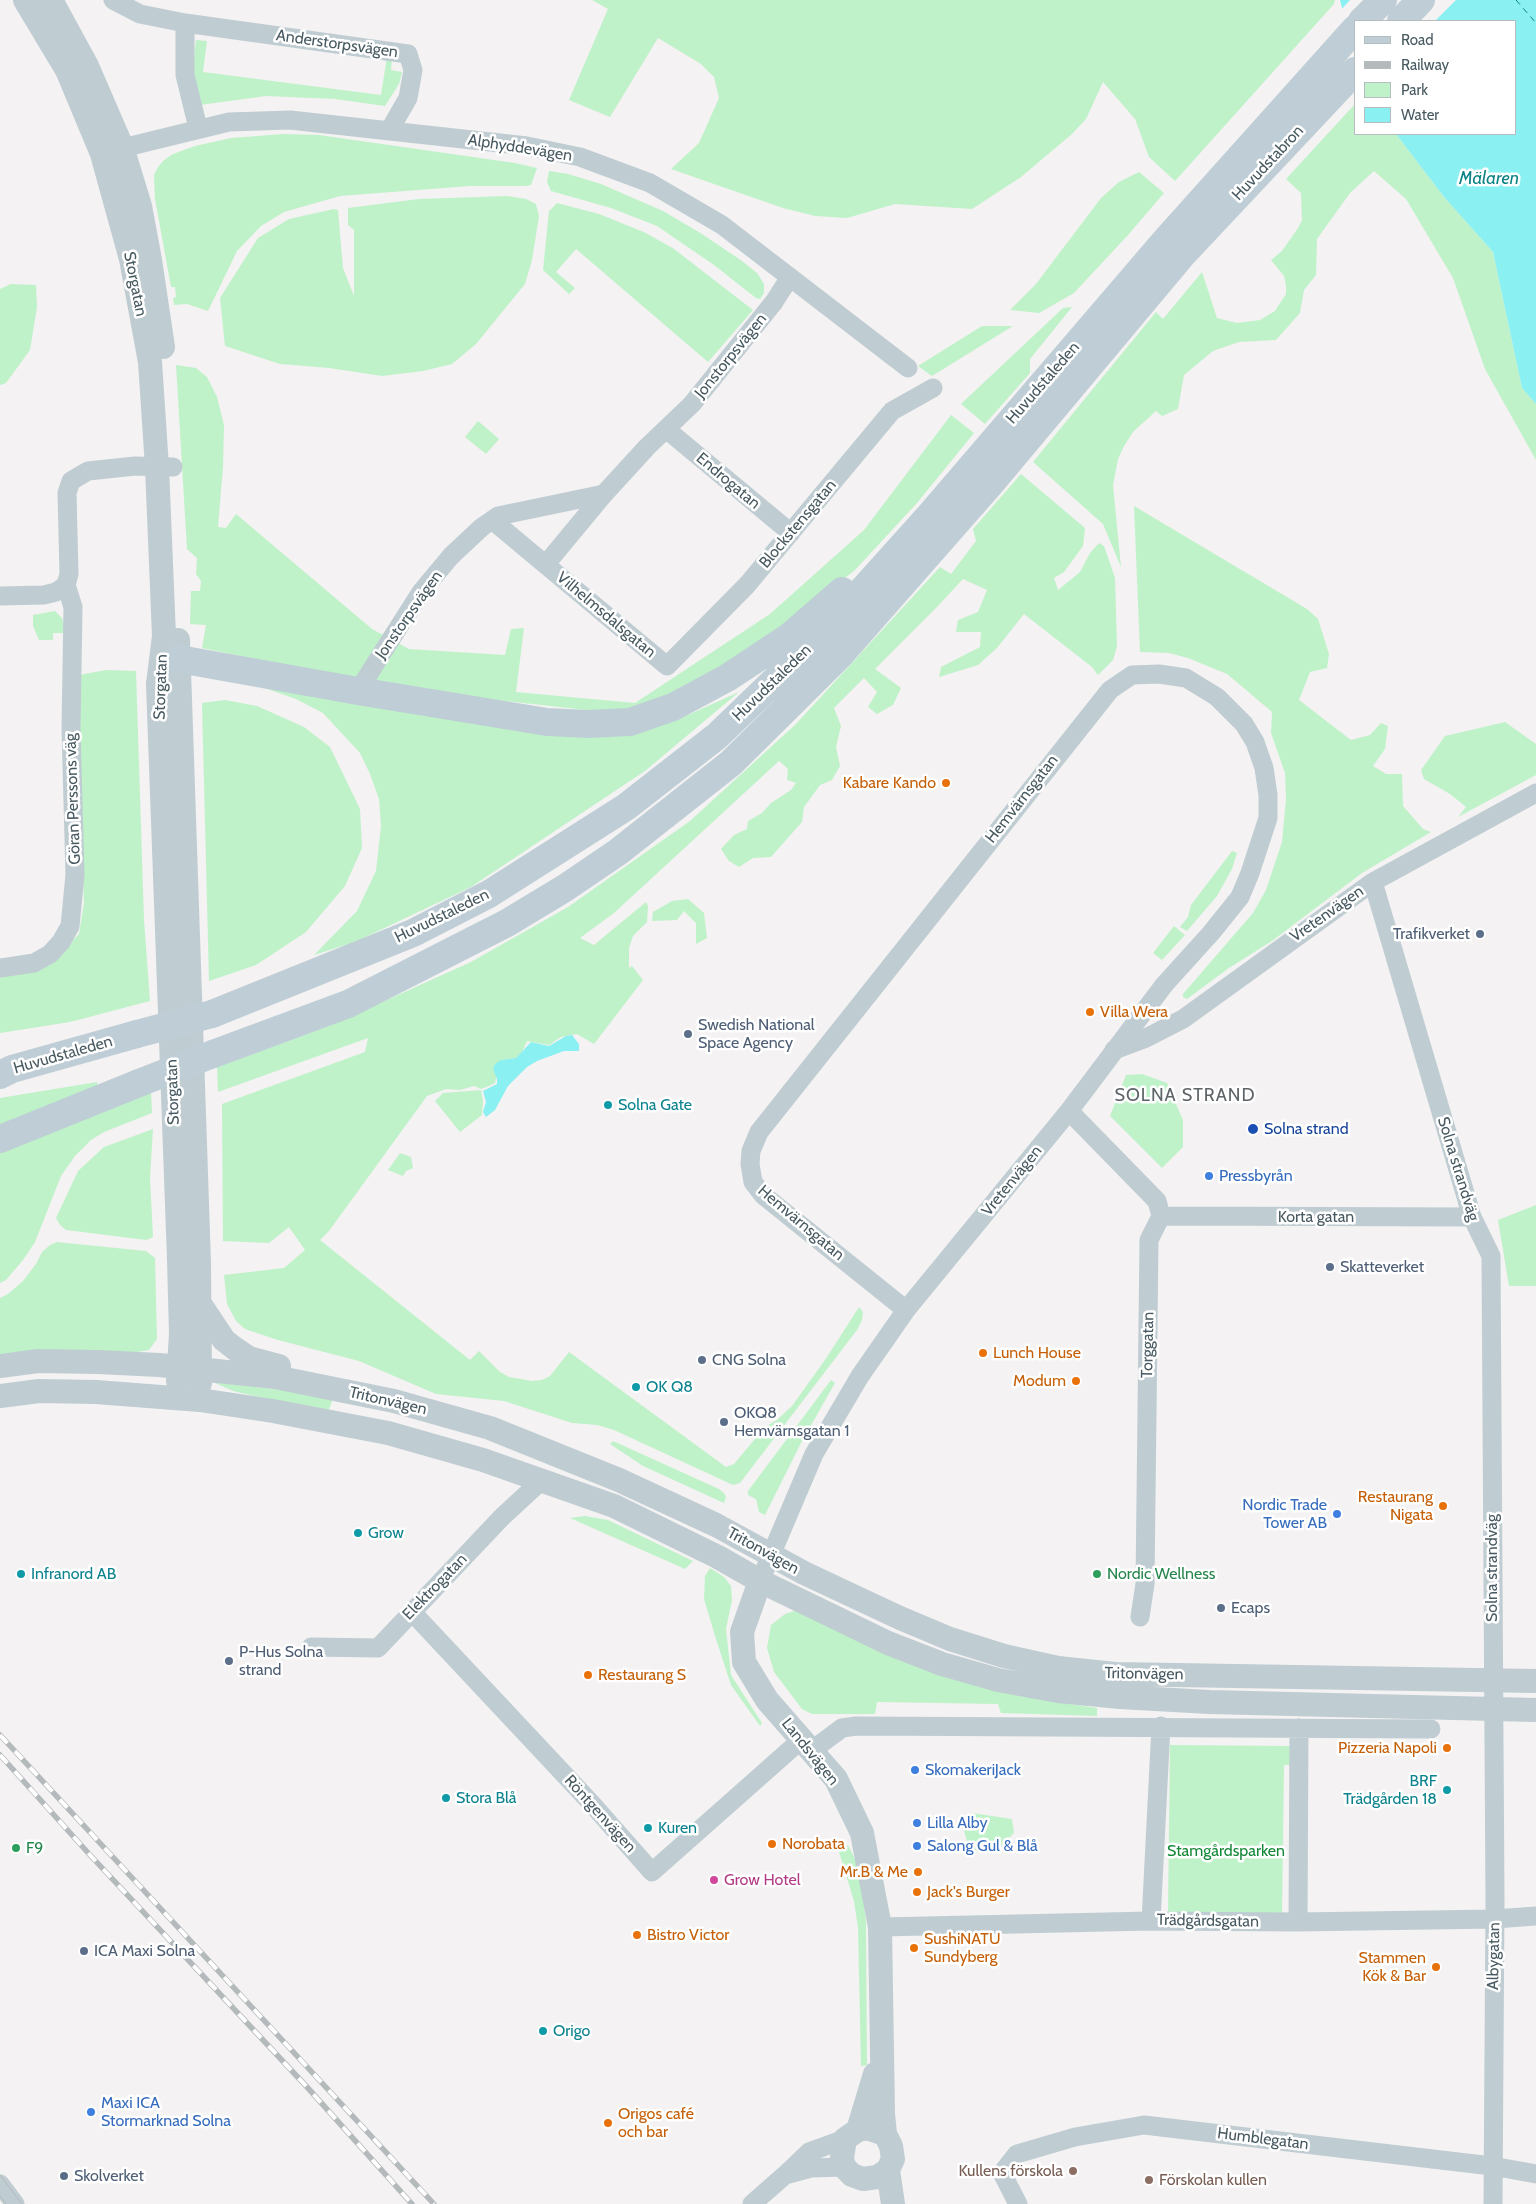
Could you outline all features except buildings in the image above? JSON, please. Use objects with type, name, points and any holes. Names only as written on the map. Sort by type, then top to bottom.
[{"type":"main road","points":[[1363,20],[1383,0]]},
{"type":"main road","points":[[1402,20],[1421,0]]},
{"type":"main road","name":"Huvudstaleden","points":[[0,1139],[213,1054],[348,1004],[507,923],[618,852],[731,763],[840,655],[991,483],[1173,248],[1354,30]]},
{"type":"main road","name":"Huvudstabron","points":[[1173,248],[1354,72]]},
{"type":"main road","name":"Huvudstaleden","points":[[0,1075],[12,1069],[212,1014],[413,933],[489,894],[626,806],[717,736],[822,635],[1173,248]]},
{"type":"main road","points":[[179,659],[547,722],[589,724],[630,722],[673,707],[720,682],[789,637],[930,515]]},
{"type":"street","name":"Storgatan","points":[[25,0],[112,150]]},
{"type":"street","name":"Storgatan","points":[[51,0],[87,66],[112,150],[150,362],[165,467],[179,659],[200,1304],[190,1368],[189,1399]]},
{"type":"street","name":"Anderstorpsvägen","points":[[114,0],[140,14],[184,23],[408,54],[413,70],[408,98],[389,131]]},
{"type":"street","points":[[184,23],[186,75],[198,128]]},
{"type":"street","name":"Alphyddevägen","points":[[112,150],[229,122],[290,120],[527,146],[580,157],[650,183],[722,224],[908,368]]},
{"type":"street","name":"Jonstorpsvägen","points":[[546,564],[604,494],[696,399],[774,302],[790,278]]},
{"type":"street","name":"Blockstensgatan","points":[[667,666],[746,585],[892,411],[933,388]]},
{"type":"street","name":"Endrogatan","points":[[666,429],[791,533]]},
{"type":"street","name":"Göran Perssons väg","points":[[0,968],[34,962],[50,954],[62,942],[70,926],[75,875],[71,729],[73,607],[66,585],[69,574],[67,493],[71,481],[88,471],[135,466],[165,467]]},
{"type":"street","name":"Storgatan","points":[[165,467],[164,636],[158,684],[181,1327],[190,1368]]},
{"type":"street","name":"Jonstorpsvägen","points":[[358,691],[421,592],[451,556],[482,527],[498,516],[604,494]]},
{"type":"street","name":"Vilhelmsdalsgatan","points":[[492,520],[667,666]]},
{"type":"street","points":[[0,596],[44,595],[56,592],[66,585]]},
{"type":"street","name":"Hemvärnsgatan","points":[[906,1310],[763,1195],[753,1182],[750,1164],[751,1151],[759,1132],[1110,690],[1132,675],[1159,674],[1186,678],[1216,697],[1244,724],[1254,742],[1264,768],[1268,795],[1268,818],[1253,866],[1240,897],[1211,933],[1164,985],[1114,1050]]},
{"type":"street","points":[[1373,882],[1536,793]]},
{"type":"street","name":"Vretenvägen","points":[[760,1581],[814,1454],[860,1376],[906,1310],[1069,1111],[1114,1050],[1146,1038],[1183,1019],[1373,882]]},
{"type":"street","name":"Solna strandväg","points":[[1373,882],[1472,1218],[1491,1256],[1493,1708]]},
{"type":"street","points":[[1069,1111],[1157,1201],[1161,1216]]},
{"type":"street","name":"Korta gatan","points":[[1161,1216],[1472,1218]]},
{"type":"street","name":"Torggatan","points":[[1140,1617],[1145,1584],[1149,1240],[1161,1216]]},
{"type":"street","points":[[200,1304],[224,1340],[249,1358],[270,1365],[309,1371],[338,1390]]},
{"type":"street","name":"Tritonvägen","points":[[0,1366],[38,1361],[190,1368],[275,1377],[394,1401],[490,1428],[619,1480],[716,1525],[804,1574],[950,1639],[1004,1656],[1058,1668],[1115,1674],[1536,1681]]},
{"type":"street","name":"Tritonvägen","points":[[0,1396],[39,1391],[96,1392],[189,1399],[273,1411],[388,1433],[483,1460],[614,1506],[718,1557],[760,1581],[888,1643],[942,1664],[998,1680],[1058,1691],[1209,1702],[1536,1710]]},
{"type":"street","name":"Elektrogatan","points":[[311,1646],[378,1648],[502,1518],[541,1481]]},
{"type":"street","name":"Landsvägen","points":[[760,1581],[742,1632],[744,1662],[760,1690],[836,1779],[862,1833],[880,1927],[881,2051],[885,2134],[892,2152],[892,2159],[888,2170],[893,2204]]},
{"type":"street","name":"Röntgenvägen","points":[[412,1612],[592,1804],[652,1872],[806,1746]]},
{"type":"street","name":"Albygatan","points":[[1493,1708],[1495,1920],[1493,2204]]},
{"type":"street","points":[[806,1746],[842,1728],[856,1726],[1160,1726],[1431,1730]]},
{"type":"street","points":[[1151,1921],[1160,1726]]},
{"type":"street","points":[[1298,1922],[1299,1728]]},
{"type":"street","name":"Trädgårdsgatan","points":[[880,1927],[1151,1921],[1495,1920],[1536,1916]]},
{"type":"street","name":"Landsvägen","points":[[854,2173],[842,2158],[881,2051]]},
{"type":"street","name":"Humblegatan","points":[[1018,2204],[1002,2173],[1017,2154],[1075,2137],[1144,2125],[1492,2166],[1536,2174]]},
{"type":"street","points":[[752,2204],[809,2152],[867,2128],[885,2134]]},
{"type":"street","points":[[786,2175],[811,2168],[876,2177],[888,2170]]},
{"type":"street","points":[[854,2173],[880,2204]]},
{"type":"green space","points":[[592,0],[1335,0],[1334,4],[1175,181],[1149,157],[1135,119],[1103,82],[1086,119],[1072,134],[1021,177],[972,209],[895,204],[847,218],[815,216],[783,208],[671,169],[699,143],[719,98],[714,77],[701,64],[658,38],[610,117],[569,100],[608,9]]},
{"type":"green space","points":[[196,40],[207,41],[203,72],[381,95],[387,57],[392,58],[391,70],[402,72],[399,84],[385,106],[335,99],[266,96],[200,105],[193,67]]},
{"type":"green space","points":[[1354,105],[1354,135],[1397,135],[1444,197],[1493,252],[1522,388],[1536,404],[1536,460],[1485,369],[1453,278],[1406,199],[1374,171],[1350,193],[1317,239],[1316,275],[1304,290],[1300,313],[1276,340],[1239,342],[1213,351],[1184,375],[1178,409],[1162,416],[1156,411],[1133,432],[1124,446],[1118,459],[1113,485],[1121,567],[1103,524],[1033,462],[1156,312],[1163,319],[1202,272],[1217,318],[1237,323],[1260,320],[1275,311],[1286,294],[1286,285],[1284,276],[1271,260],[1282,251],[1302,220],[1301,193],[1286,179]]},
{"type":"green space","points":[[283,134],[319,135],[515,163],[537,168],[531,185],[470,186],[340,196],[284,212],[261,226],[237,251],[208,311],[187,304],[174,305],[173,298],[176,297],[175,287],[171,287],[155,199],[154,175],[158,167],[173,154],[195,146],[231,138]]},
{"type":"green space","points":[[549,171],[568,174],[601,184],[663,211],[702,234],[757,273],[764,284],[764,293],[760,299],[756,298],[714,265],[657,226],[611,208],[551,191],[547,182]]},
{"type":"green space","points":[[1139,172],[1164,193],[1074,293],[1039,313],[1010,310],[1036,284],[1101,198],[1119,182]]},
{"type":"green space","points":[[507,196],[526,199],[536,204],[539,216],[532,260],[525,284],[476,344],[452,364],[423,371],[382,376],[329,368],[280,364],[225,346],[220,298],[258,238],[289,219],[334,209],[338,210],[343,268],[354,296],[354,230],[348,225],[348,208],[419,199]]},
{"type":"green space","points":[[557,203],[599,214],[646,233],[674,249],[753,310],[708,362],[576,249],[556,272],[575,288],[569,294],[543,270],[549,211]]},
{"type":"green space","points":[[11,284],[36,285],[37,307],[30,350],[6,383],[0,385],[0,289]]},
{"type":"green space","points":[[1072,307],[1030,359],[1030,373],[985,424],[961,404],[1063,308]]},
{"type":"green space","points":[[982,326],[1013,326],[932,376],[918,366]]},
{"type":"green space","points":[[176,365],[196,368],[207,377],[217,397],[224,425],[218,527],[226,528],[236,514],[372,629],[409,649],[505,655],[511,629],[524,628],[516,692],[635,703],[770,614],[864,530],[951,415],[974,433],[917,503],[855,570],[752,651],[664,702],[613,713],[398,689],[202,648],[206,625],[190,624],[191,591],[200,591],[201,581],[196,574],[197,558],[187,549]]},
{"type":"green space","points":[[478,421],[499,439],[486,454],[465,437]]},
{"type":"green space","points":[[1021,474],[1085,528],[1083,546],[1064,572],[1054,578],[1058,590],[1080,572],[1090,553],[1099,543],[1104,546],[1115,578],[1117,646],[1113,660],[1098,675],[1092,667],[1024,614],[997,648],[978,665],[939,677],[941,667],[980,647],[981,632],[956,632],[958,620],[978,612],[987,590],[963,579],[875,669],[901,688],[893,705],[877,714],[868,707],[877,692],[864,678],[834,708],[841,726],[836,747],[840,766],[832,780],[820,785],[804,807],[802,822],[771,857],[753,858],[739,867],[729,861],[721,849],[734,835],[747,829],[748,821],[762,813],[771,803],[791,790],[796,783],[787,780],[788,769],[779,761],[614,913],[580,938],[594,945],[646,902],[648,906],[647,922],[633,936],[629,948],[629,968],[632,966],[643,980],[594,1044],[577,1034],[561,1037],[549,1045],[527,1041],[522,1052],[516,1058],[501,1060],[495,1083],[481,1089],[474,1086],[460,1090],[446,1089],[427,1096],[329,1231],[320,1240],[470,1360],[479,1351],[500,1372],[509,1377],[532,1381],[542,1380],[550,1376],[569,1352],[726,1467],[734,1464],[765,1427],[777,1420],[792,1406],[827,1357],[859,1307],[863,1312],[862,1320],[857,1330],[740,1483],[733,1485],[614,1430],[597,1425],[572,1423],[504,1401],[436,1394],[359,1361],[278,1340],[245,1329],[236,1321],[227,1304],[224,1275],[284,1268],[305,1250],[289,1227],[269,1243],[223,1241],[222,1104],[365,1052],[368,1038],[218,1092],[217,1067],[329,1026],[471,962],[568,907],[690,821],[796,724],[940,567],[951,574],[976,541],[973,529]]},
{"type":"green space","points":[[1134,506],[1307,609],[1318,619],[1329,654],[1327,668],[1310,672],[1299,700],[1351,740],[1370,735],[1381,723],[1388,726],[1385,749],[1373,766],[1386,774],[1402,774],[1403,806],[1423,829],[1431,832],[1362,873],[1272,941],[1229,968],[1187,999],[1183,997],[1183,994],[1253,913],[1266,890],[1282,842],[1286,799],[1285,773],[1271,733],[1272,712],[1245,689],[1227,674],[1188,658],[1169,653],[1140,652]]},
{"type":"green space","points":[[55,611],[62,618],[67,633],[53,633],[53,640],[39,640],[33,626],[33,615]]},
{"type":"green space","points":[[106,670],[136,671],[144,920],[150,1001],[70,1022],[0,1033],[0,973],[58,955],[79,934],[84,903],[78,771],[79,675]]},
{"type":"green space","points":[[256,685],[455,720],[580,737],[641,732],[690,714],[739,692],[645,771],[471,887],[355,942],[314,955],[357,911],[376,871],[381,826],[379,799],[360,753],[323,713],[296,699]]},
{"type":"green space","points":[[225,700],[257,706],[304,727],[330,747],[360,809],[362,848],[345,886],[306,932],[256,965],[209,981],[202,703]]},
{"type":"green space","points":[[1505,722],[1536,744],[1536,775],[1458,817],[1466,807],[1450,794],[1424,779],[1421,770],[1445,736]]},
{"type":"green space","points":[[1232,851],[1237,853],[1232,869],[1217,896],[1187,931],[1180,927],[1188,917],[1191,905]]},
{"type":"green space","points":[[688,899],[704,913],[707,938],[696,944],[696,923],[684,911],[677,920],[652,921],[653,912],[672,901]]},
{"type":"green space","points":[[1174,926],[1185,935],[1162,960],[1153,953]]},
{"type":"green space","points":[[1142,1074],[1167,1083],[1183,1120],[1183,1147],[1162,1168],[1110,1116],[1126,1075]]},
{"type":"green space","points":[[97,1082],[98,1087],[0,1126],[0,1098]]},
{"type":"green space","points":[[481,1090],[483,1101],[482,1115],[460,1132],[435,1101],[443,1093]]},
{"type":"green space","points":[[151,1092],[152,1113],[104,1132],[91,1140],[75,1156],[61,1176],[35,1242],[6,1280],[0,1283],[0,1151]]},
{"type":"green space","points":[[153,1129],[150,1178],[153,1237],[146,1240],[66,1230],[60,1225],[56,1218],[78,1171],[104,1147]]},
{"type":"green space","points":[[400,1153],[411,1157],[413,1168],[406,1171],[403,1176],[388,1170]]},
{"type":"green space","points":[[1536,1205],[1536,1286],[1509,1286],[1498,1220]]},
{"type":"green space","points":[[57,1242],[146,1251],[155,1258],[157,1339],[149,1350],[132,1353],[0,1354],[0,1298],[8,1294],[23,1281],[36,1264],[42,1252]]},
{"type":"green space","points":[[831,1380],[835,1383],[802,1441],[765,1515],[759,1512],[756,1499],[748,1495],[748,1491]]},
{"type":"green space","points":[[213,1382],[333,1398],[329,1410],[233,1391]]},
{"type":"green space","points":[[613,1441],[719,1489],[726,1497],[724,1503],[643,1466],[610,1444]]},
{"type":"green space","points":[[585,1516],[608,1520],[693,1561],[685,1569],[570,1518]]},
{"type":"green space","points":[[710,1568],[724,1577],[731,1586],[732,1600],[726,1629],[731,1675],[762,1723],[760,1726],[731,1685],[715,1636],[704,1599],[705,1576]]},
{"type":"green space","points":[[794,1611],[802,1612],[1056,1702],[1097,1708],[1097,1716],[1001,1713],[998,1704],[877,1702],[875,1714],[812,1714],[802,1709],[774,1672],[767,1648],[771,1625],[785,1614]]},
{"type":"green space","name":"Stamgårdsparken","points":[[1170,1745],[1293,1746],[1293,1765],[1284,1765],[1282,1914],[1168,1912]]},
{"type":"green space","points":[[972,1813],[1012,1819],[1014,1833],[1001,1846],[982,1853],[969,1848],[964,1831]]},
{"type":"green space","points":[[848,1845],[856,1861],[862,1888],[866,1922],[867,2065],[861,2066],[858,1928],[854,1901],[839,1852]]},
{"type":"water","name":"Mälaren","points":[[1340,0],[1536,0],[1536,404],[1522,388],[1493,252],[1444,197],[1397,135],[1516,135],[1516,20],[1354,20],[1354,51]]},
{"type":"water","points":[[572,1035],[579,1044],[579,1051],[564,1051],[537,1061],[527,1067],[508,1086],[495,1110],[486,1117],[483,1112],[486,1102],[483,1091],[497,1084],[493,1069],[495,1064],[501,1060],[516,1058],[531,1042],[549,1046],[566,1036]]},
{"type":"pier","points":[[1350,0],[1456,0],[1436,20],[1354,20],[1354,57],[1352,56],[1340,11]]},
{"type":"ferry route","points":[[1516,0],[1536,23]]},
{"type":"tram line","points":[[0,2175],[22,2204]]},
{"type":"tram line","points":[[0,2196],[6,2204]]},
{"type":"railway","points":[[0,1735],[434,2204]]},
{"type":"railway","points":[[0,1755],[90,1855],[307,2087],[412,2204]]},
{"type":"place","name":"Kabare Kando","points":[[946,783]]},
{"type":"place","name":"Trafikverket","points":[[1480,934]]},
{"type":"place","name":"Villa Wera","points":[[1090,1012]]},
{"type":"place","name":"Swedish National Space Agency","points":[[688,1034]]},
{"type":"place","name":"Solna Gate","points":[[608,1105]]},
{"type":"place","name":"Solna strand","points":[[1253,1129]]},
{"type":"place","name":"Pressbyrån","points":[[1209,1176]]},
{"type":"place","name":"Skatteverket","points":[[1330,1267]]},
{"type":"place","name":"Lunch House","points":[[983,1353]]},
{"type":"place","name":"CNG Solna","points":[[702,1360]]},
{"type":"place","name":"Modum","points":[[1076,1381]]},
{"type":"place","name":"OK Q8","points":[[636,1387]]},
{"type":"place","name":"OKQ8 Hemvärnsgatan 1","points":[[724,1422]]},
{"type":"place","name":"Restaurang Nigata","points":[[1443,1506]]},
{"type":"place","name":"Nordic Trade Tower AB","points":[[1337,1514]]},
{"type":"place","name":"Grow","points":[[358,1533]]},
{"type":"place","name":"Infranord AB","points":[[21,1574]]},
{"type":"place","name":"Nordic Wellness","points":[[1097,1574]]},
{"type":"place","name":"Ecaps","points":[[1221,1608]]},
{"type":"place","name":"P-Hus Solna strand","points":[[229,1661]]},
{"type":"place","name":"Restaurang S","points":[[588,1675]]},
{"type":"place","name":"Pizzeria Napoli","points":[[1447,1748]]},
{"type":"place","name":"SkomakeriJack","points":[[915,1770]]},
{"type":"place","name":"BRF Trädgården 18","points":[[1447,1790]]},
{"type":"place","name":"Stora Blå","points":[[446,1798]]},
{"type":"place","name":"Lilla Alby","points":[[917,1823]]},
{"type":"place","name":"Kuren","points":[[648,1828]]},
{"type":"place","name":"Norobata","points":[[772,1844]]},
{"type":"place","name":"Salong Gul & Blå","points":[[917,1846]]},
{"type":"place","name":"F9","points":[[16,1848]]},
{"type":"place","name":"Mr.B & Me","points":[[918,1872]]},
{"type":"place","name":"Grow Hotel","points":[[714,1880]]},
{"type":"place","name":"Jack's Burger","points":[[917,1892]]},
{"type":"place","name":"Bistro Victor","points":[[637,1935]]},
{"type":"place","name":"SushiNATU Sundyberg","points":[[914,1948]]},
{"type":"place","name":"ICA Maxi Solna","points":[[84,1951]]},
{"type":"place","name":"Stammen Kök & Bar","points":[[1436,1967]]},
{"type":"place","name":"Origo","points":[[543,2031]]},
{"type":"place","name":"Maxi ICA Stormarknad Solna","points":[[91,2112]]},
{"type":"place","name":"Origos café och bar","points":[[608,2123]]},
{"type":"place","name":"Kullens förskola","points":[[1073,2171]]},
{"type":"place","name":"Skolverket","points":[[64,2176]]},
{"type":"place","name":"Förskolan kullen","points":[[1149,2180]]},
{"type":"district","name":"SOLNA STRAND","points":[[1185,1096]]}]
